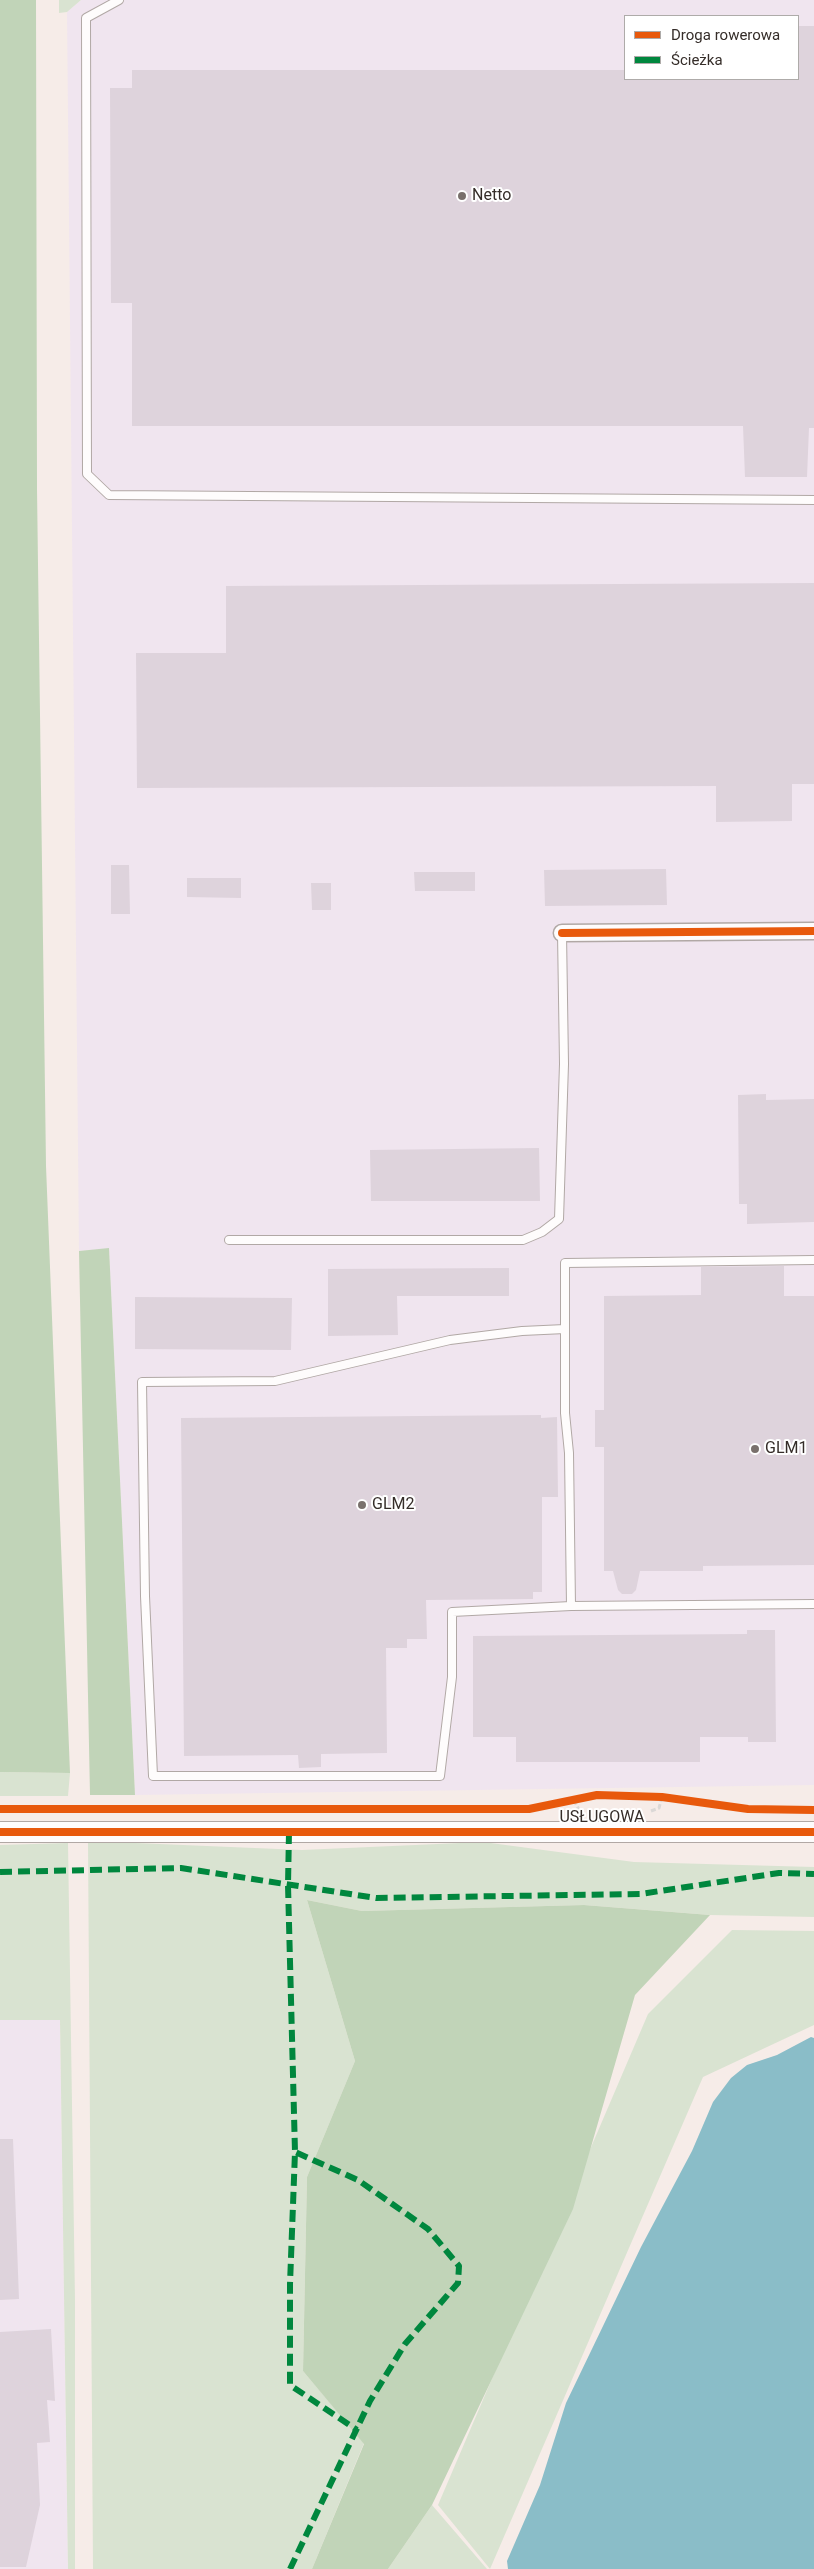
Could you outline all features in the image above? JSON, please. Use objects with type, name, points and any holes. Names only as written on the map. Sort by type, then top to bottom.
[{"type":"street","points":[[562,933],[814,931]]},
{"type":"street","name":"USŁUGOWA","points":[[0,1832],[814,1832]]},
{"type":"lane","points":[[119,0],[86,18],[87,474],[109,495],[814,500]]},
{"type":"lane","points":[[228,1240],[524,1240],[542,1232],[559,1218],[564,1064],[562,933]]},
{"type":"lane","points":[[571,1606],[569,1453],[565,1413],[565,1262],[814,1260]]},
{"type":"lane","points":[[565,1329],[522,1331],[450,1340],[274,1381],[142,1382],[145,1596],[153,1776],[440,1776],[452,1677],[452,1612],[571,1606],[814,1604]]},
{"type":"path","points":[[651,1811],[659,1808],[662,1797]]},
{"type":"path","points":[[574,1800],[578,1812],[585,1812]]},
{"type":"shaded area","points":[[81,0],[814,0],[814,1785],[135,1795],[109,1249],[79,1251],[67,12]]},
{"type":"shaded area","points":[[0,2020],[60,2020],[68,2569],[0,2569]]},
{"type":"green space","points":[[0,0],[36,0],[37,489],[46,1166],[70,1773],[0,1772]]},
{"type":"green space","points":[[59,0],[81,0],[67,12],[59,13]]},
{"type":"green space","points":[[109,1248],[135,1795],[90,1795],[79,1251]]},
{"type":"green space","points":[[0,1772],[70,1773],[68,1796],[0,1796]]},
{"type":"green space","points":[[88,1841],[302,1850],[483,1842],[634,1862],[814,1867],[814,1917],[710,1915],[584,1905],[362,1911],[307,1900],[355,2061],[307,2177],[303,2371],[364,2443],[312,2569],[93,2569]]},
{"type":"green space","points":[[68,1843],[75,2300],[75,2569],[68,2569],[60,2020],[0,2020],[0,1845]]},
{"type":"green space","points":[[307,1900],[362,1911],[584,1905],[710,1915],[635,1995],[573,2209],[432,2505],[388,2569],[312,2569],[364,2444],[303,2371],[307,2177],[355,2061]]},
{"type":"green space","points":[[732,1930],[814,1931],[814,2025],[703,2077],[490,2569],[438,2505],[648,2014]]},
{"type":"green space","points":[[432,2505],[487,2569],[388,2569]]},
{"type":"water","points":[[811,2037],[814,2038],[814,2569],[508,2569],[507,2561],[540,2485],[566,2403],[641,2247],[692,2151],[713,2102],[731,2078],[747,2065],[777,2055]]},
{"type":"building","name":"Netto","points":[[799,26],[814,26],[814,428],[809,428],[807,477],[745,477],[743,426],[132,426],[132,303],[111,303],[110,88],[132,88],[132,70],[624,70],[624,80],[799,80]]},
{"type":"building","points":[[814,583],[814,784],[792,784],[792,821],[716,822],[716,786],[137,788],[136,653],[226,653],[226,586]]},
{"type":"building","points":[[111,865],[129,865],[130,914],[111,914]]},
{"type":"building","points":[[666,869],[667,905],[545,906],[544,870]]},
{"type":"building","points":[[414,872],[475,872],[475,891],[415,891]]},
{"type":"building","points":[[187,878],[241,878],[241,898],[187,897]]},
{"type":"building","points":[[311,883],[331,883],[331,910],[312,910]]},
{"type":"building","points":[[766,1094],[766,1100],[814,1099],[814,1222],[747,1224],[747,1204],[739,1204],[738,1095]]},
{"type":"building","points":[[539,1148],[540,1201],[371,1201],[370,1150]]},
{"type":"building","points":[[784,1266],[784,1296],[814,1296],[814,1565],[703,1566],[703,1571],[640,1571],[636,1590],[632,1594],[622,1594],[618,1590],[613,1571],[604,1571],[604,1447],[595,1447],[595,1410],[604,1410],[604,1296],[701,1295],[701,1267]]},
{"type":"building","points":[[509,1268],[509,1296],[397,1296],[398,1335],[328,1336],[328,1269]]},
{"type":"building","points":[[135,1297],[292,1298],[291,1350],[135,1349]]},
{"type":"building","name":"GLM2","points":[[541,1415],[541,1418],[557,1417],[558,1497],[542,1497],[542,1592],[533,1592],[533,1599],[426,1600],[427,1639],[407,1639],[407,1648],[386,1648],[387,1753],[321,1754],[321,1767],[299,1768],[298,1755],[184,1756],[181,1418]]},
{"type":"building","points":[[747,1630],[775,1630],[776,1742],[748,1742],[748,1737],[700,1737],[700,1762],[516,1762],[516,1737],[473,1737],[473,1636],[747,1634]]},
{"type":"building","points":[[0,2139],[13,2139],[19,2299],[0,2300]]},
{"type":"building","points":[[51,2329],[55,2401],[47,2400],[50,2442],[37,2443],[40,2505],[26,2567],[0,2567],[0,2332]]},
{"type":"marked path","points":[[289,1832],[288,1885],[295,2152],[290,2284],[290,2385],[357,2430]]},
{"type":"marked path","points":[[0,1872],[181,1868],[376,1898],[640,1894],[779,1873],[814,1874]]},
{"type":"marked path","points":[[290,2569],[370,2401],[405,2344],[458,2283],[459,2266],[428,2229],[358,2180],[295,2152]]},
{"type":"cycle path","points":[[562,933],[814,931]]},
{"type":"cycle path","points":[[0,1809],[529,1809],[597,1795],[662,1797],[748,1809],[814,1810]]},
{"type":"cycle path","points":[[0,1832],[814,1832]]},
{"type":"place","name":"Netto","points":[[462,196]]},
{"type":"place","name":"GLM1","points":[[755,1449]]},
{"type":"place","name":"GLM2","points":[[362,1505]]}]
